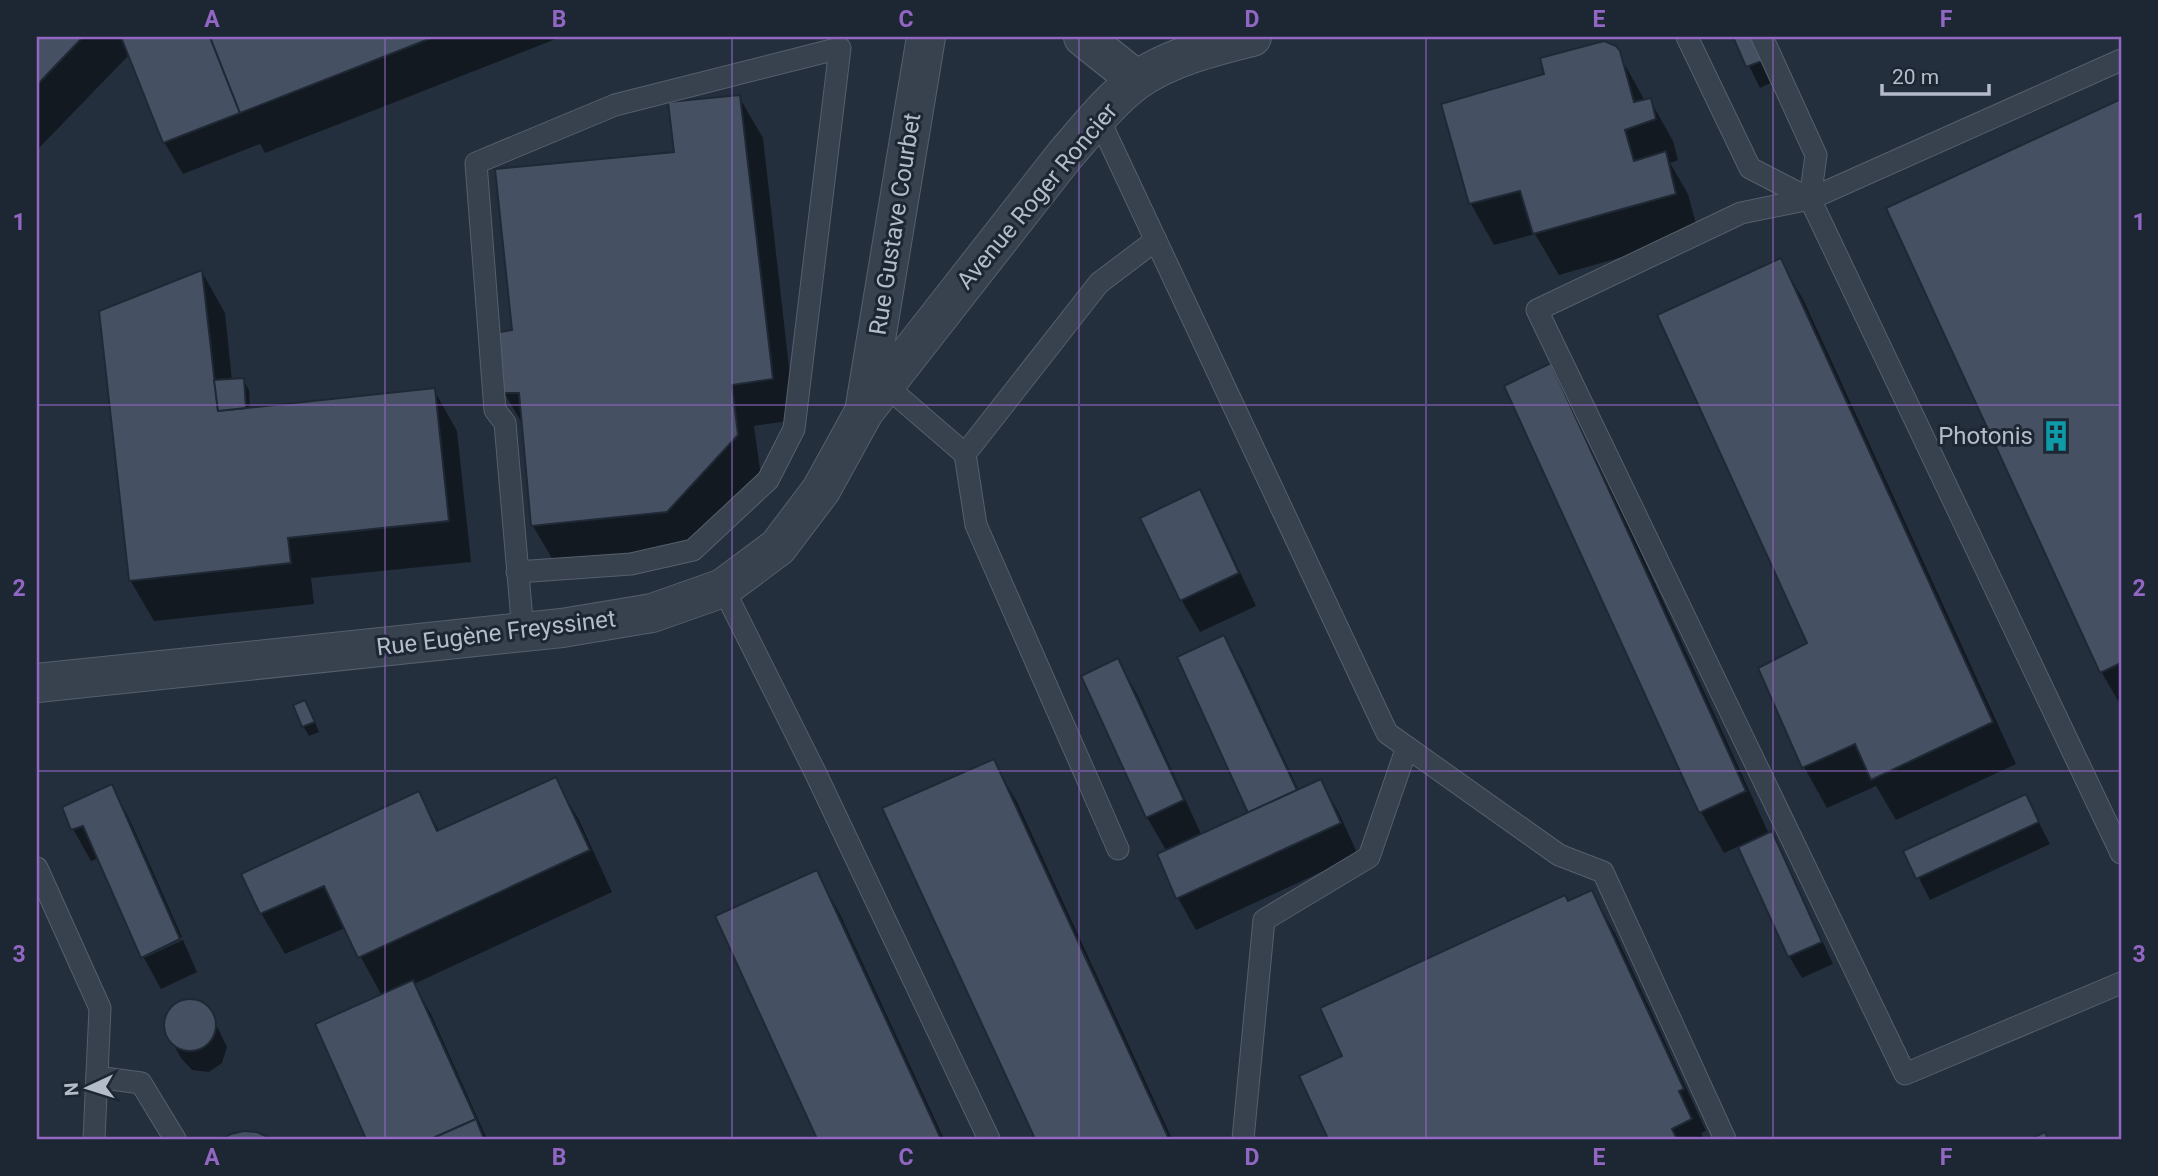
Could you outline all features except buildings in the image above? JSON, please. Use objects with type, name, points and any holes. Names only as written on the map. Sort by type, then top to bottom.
[{"type":"street","name":"Rue Gustave Courbet","points":[[875,398],[926,37]]},
{"type":"street","points":[[1083,37],[1137,80]]},
{"type":"street","name":"Avenue Roger Roncier","points":[[875,398],[1065,155],[1098,117],[1137,80],[1177,60],[1252,37]]},
{"type":"street","name":"Rue Eugène Freyssinet","points":[[37,682],[523,632],[652,613],[723,588],[778,547],[821,490],[875,398]]},
{"type":"lane","points":[[1687,37],[1750,168],[1810,199]]},
{"type":"lane","points":[[1762,37],[1816,155],[1810,199],[2121,853]]},
{"type":"lane","points":[[517,572],[631,564],[693,550],[768,480],[794,429],[840,48],[615,105],[476,163],[495,410],[505,423],[517,572],[523,632]]},
{"type":"lane","points":[[2121,60],[1810,199],[1741,213],[1537,310],[1905,1074],[2121,983]]},
{"type":"lane","points":[[1098,117],[1387,733],[1559,855],[1603,872],[1725,1139]]},
{"type":"lane","points":[[1118,849],[976,525],[965,454],[1099,283],[1156,240]]},
{"type":"lane","points":[[875,398],[965,454]]},
{"type":"lane","points":[[723,588],[822,786],[989,1139]]},
{"type":"lane","points":[[1244,1139],[1264,920],[1369,857],[1407,747]]},
{"type":"lane","points":[[37,868],[100,1008],[94,1139]]},
{"type":"lane","points":[[97,1077],[141,1083],[175,1139]]},
{"type":"place","name":"Photonis","points":[[2056,436]]}]
